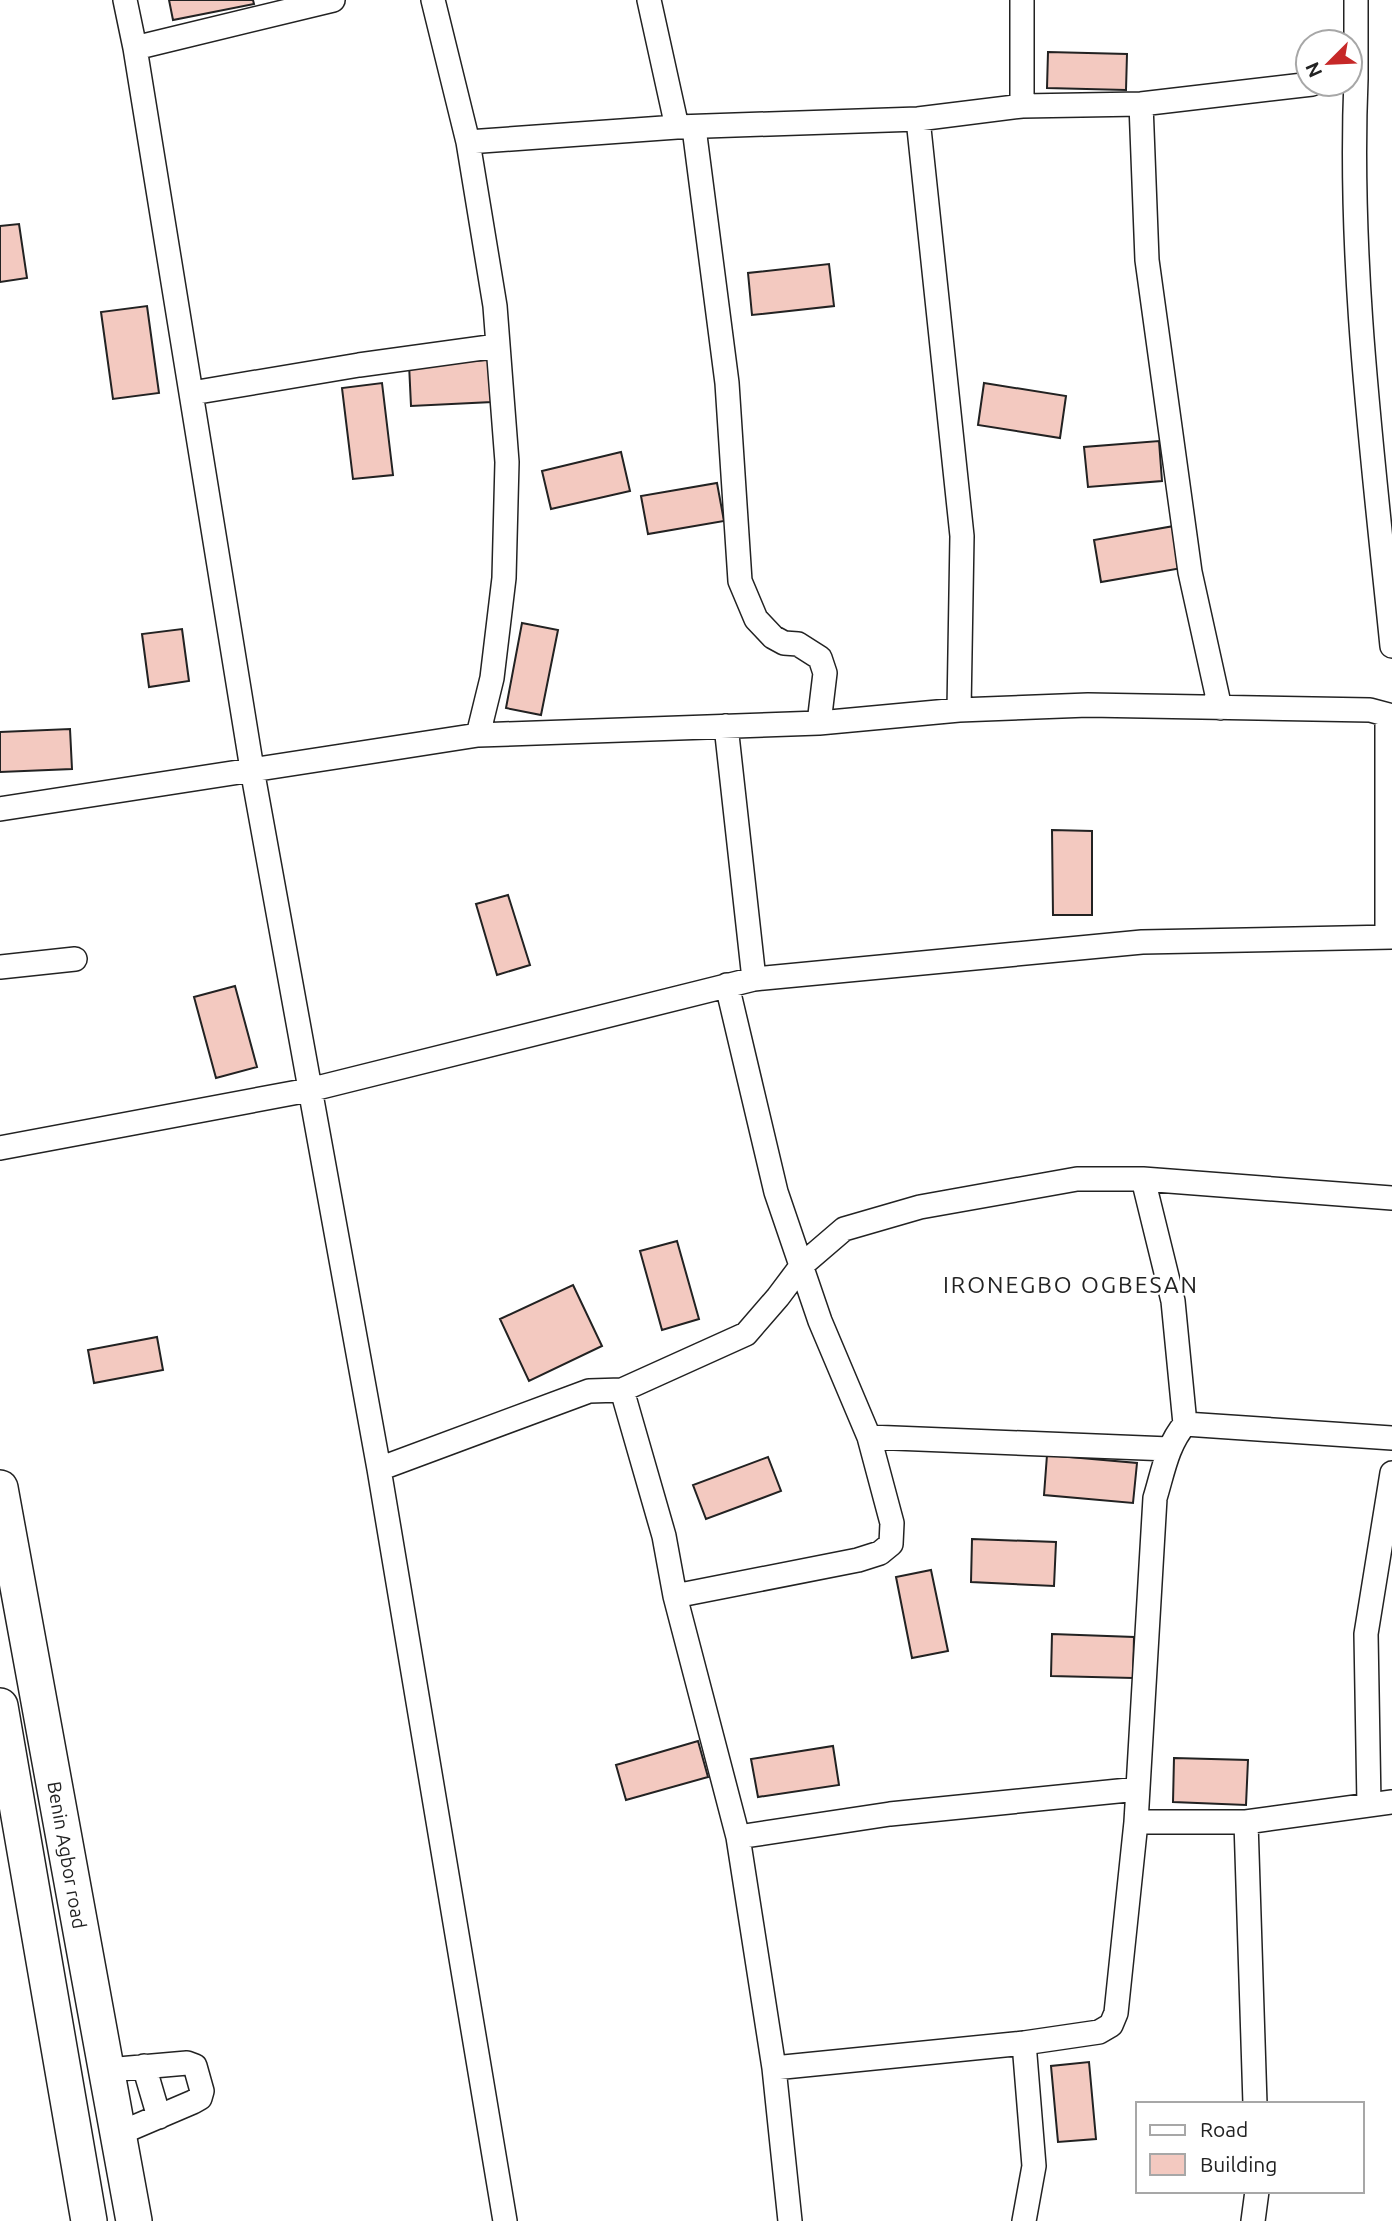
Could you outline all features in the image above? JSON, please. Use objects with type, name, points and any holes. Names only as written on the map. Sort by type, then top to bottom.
[{"type":"highway","name":"Benin Agbor road","points":[[0,1488],[134,2221]]},
{"type":"highway","points":[[0,1706],[5,1767],[89,2221]]},
{"type":"street","points":[[125,0],[252,769],[379,1469],[505,2221]]},
{"type":"street","points":[[135,48],[333,0]]},
{"type":"street","points":[[433,0],[468,142],[495,306],[507,462],[504,578],[492,678],[478,735]]},
{"type":"street","points":[[649,0],[685,128],[727,383],[740,581],[756,619],[773,636],[784,643],[798,644],[820,658],[825,673],[819,723]]},
{"type":"street","points":[[1022,0],[1022,106]]},
{"type":"street","points":[[1355,28],[1356,0]]},
{"type":"street","points":[[468,142],[685,128],[918,119],[1022,106],[1141,104],[1294,86]]},
{"type":"street","points":[[1353,98],[1364,381],[1392,646]]},
{"type":"street","points":[[1141,104],[1147,260],[1190,572],[1220,708]]},
{"type":"street","points":[[918,119],[962,536],[959,710]]},
{"type":"street","points":[[192,393],[359,365],[497,346]]},
{"type":"street","points":[[0,809],[478,735],[819,723],[959,710],[1088,705],[1370,710],[1390,716],[1390,937],[1142,942],[754,979],[309,1090],[0,1148]]},
{"type":"street","points":[[726,726],[754,979]]},
{"type":"street","points":[[0,967],[75,959]]},
{"type":"street","points":[[675,1596],[858,1560],[880,1553],[891,1545],[892,1523],[869,1437],[820,1321],[776,1192],[727,985]]},
{"type":"street","points":[[379,1469],[589,1391],[622,1390],[746,1334],[802,1265],[844,1228],[920,1207],[1077,1179],[1143,1179],[1392,1198]]},
{"type":"street","points":[[774,2068],[1024,2043],[1099,2032],[1111,2025],[1116,2013],[1136,1822],[1155,1498],[1169,1449],[1185,1424],[1173,1301],[1143,1179]]},
{"type":"street","points":[[622,1390],[664,1536],[675,1596],[738,1837],[774,2068],[790,2221]]},
{"type":"street","points":[[1185,1424],[1392,1438]]},
{"type":"street","points":[[869,1437],[1169,1449]]},
{"type":"street","points":[[1369,1805],[1366,1634],[1392,1474]]},
{"type":"street","points":[[738,1837],[890,1814],[1138,1789]]},
{"type":"street","points":[[1136,1822],[1246,1822],[1392,1802]]},
{"type":"street","points":[[1246,1822],[1255,2102]]},
{"type":"street","points":[[1024,2043],[1034,2165],[1024,2221]]},
{"type":"street","points":[[107,2070],[187,2063],[195,2066],[202,2091],[200,2098],[118,2134]]},
{"type":"street","points":[[144,2066],[159,2117]]},
{"type":"street","points":[[1253,2221],[1257,2193]]},
{"type":"building","points":[[169,0],[253,0],[254,4],[173,20]]},
{"type":"building","points":[[1048,52],[1127,54],[1126,90],[1047,88]]},
{"type":"building","points":[[19,224],[27,278],[0,282],[0,226]]},
{"type":"building","points":[[829,264],[834,306],[752,315],[748,273]]},
{"type":"building","points":[[147,306],[159,393],[113,399],[101,312]]},
{"type":"building","points":[[490,360],[492,402],[411,406],[409,364]]},
{"type":"building","points":[[382,383],[393,475],[353,479],[342,388]]},
{"type":"building","points":[[984,383],[1066,396],[1060,438],[978,425]]},
{"type":"building","points":[[1159,441],[1162,481],[1088,487],[1084,447]]},
{"type":"building","points":[[621,452],[630,491],[551,509],[542,471]]},
{"type":"building","points":[[717,483],[724,521],[648,534],[641,496]]},
{"type":"building","points":[[1174,526],[1182,568],[1101,582],[1094,540]]},
{"type":"building","points":[[522,623],[558,630],[541,715],[506,708]]},
{"type":"building","points":[[182,629],[189,681],[149,687],[142,634]]},
{"type":"building","points":[[70,729],[72,769],[0,772],[0,732]]},
{"type":"building","points":[[1052,830],[1092,831],[1092,915],[1053,915]]},
{"type":"building","points":[[508,895],[530,965],[497,975],[476,904]]},
{"type":"building","points":[[235,986],[257,1067],[216,1078],[194,997]]},
{"type":"building","points":[[677,1241],[699,1319],[662,1330],[640,1251]]},
{"type":"building","points":[[573,1285],[602,1346],[529,1381],[500,1319]]},
{"type":"building","points":[[157,1337],[163,1370],[94,1383],[88,1350]]},
{"type":"building","points":[[1047,1455],[1137,1463],[1133,1503],[1044,1495]]},
{"type":"building","points":[[768,1457],[781,1491],[706,1519],[693,1485]]},
{"type":"building","points":[[972,1539],[1056,1542],[1054,1586],[971,1582]]},
{"type":"building","points":[[931,1570],[948,1651],[912,1658],[896,1577]]},
{"type":"building","points":[[1052,1634],[1134,1637],[1133,1678],[1051,1676]]},
{"type":"building","points":[[698,1741],[708,1777],[626,1800],[616,1765]]},
{"type":"building","points":[[833,1746],[839,1785],[758,1797],[751,1759]]},
{"type":"building","points":[[1174,1758],[1248,1760],[1246,1805],[1173,1802]]},
{"type":"building","points":[[1089,2062],[1096,2139],[1058,2142],[1051,2066]]},
{"type":"district","name":"IRONEGBO OGBESAN","points":[[1071,1285]]}]
